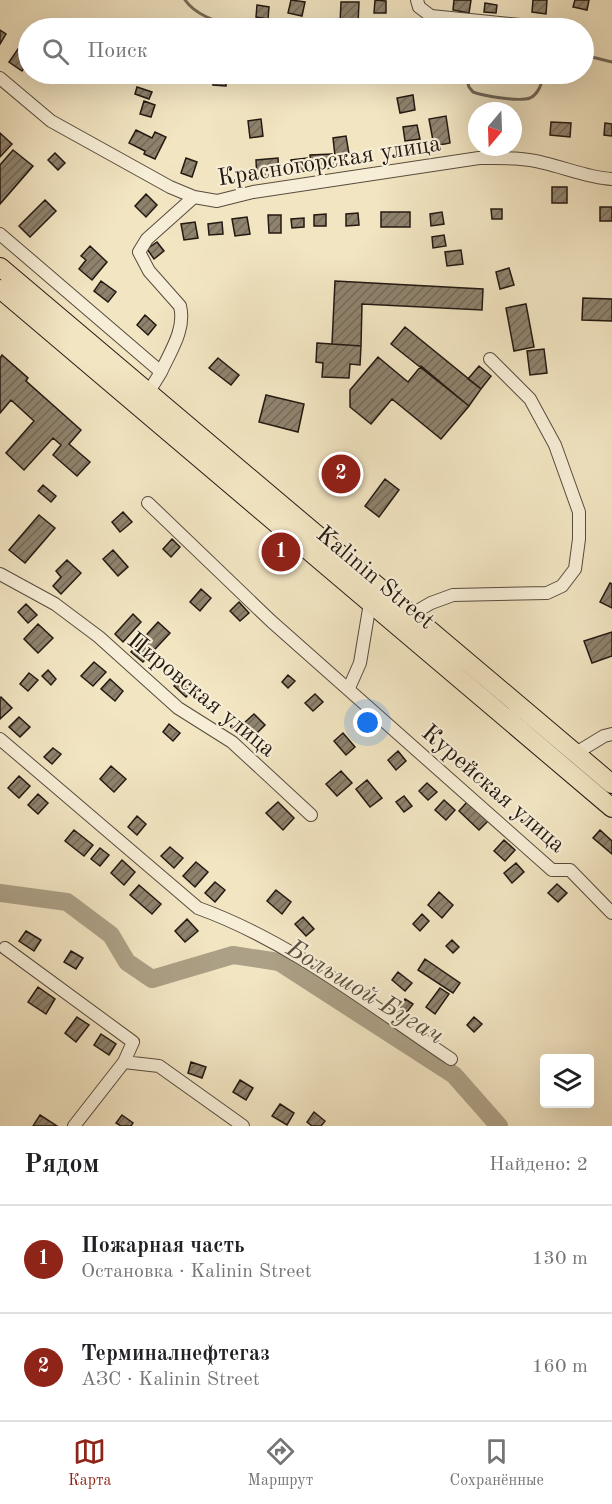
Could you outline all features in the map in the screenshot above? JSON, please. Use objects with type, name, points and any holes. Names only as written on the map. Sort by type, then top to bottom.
[{"type":"main road","name":"Kalinin Street","points":[[0,267],[148,393],[225,469]]},
{"type":"main road","name":"Kalinin Street","points":[[0,289],[275,511],[412,614],[612,784]]},
{"type":"main road","name":"Kalinin Street","points":[[275,511],[370,603],[612,808]]},
{"type":"street","points":[[417,0],[419,7],[431,16],[451,18]]},
{"type":"street","name":"Красногорская улица","points":[[0,78],[51,121],[170,187],[194,197],[217,201],[253,192],[479,158],[512,157],[541,162],[601,179],[612,179]]},
{"type":"street","name":"Красногорская улица","points":[[161,372],[180,329],[182,313],[180,306],[149,271],[139,252],[147,239],[194,197]]},
{"type":"street","points":[[0,234],[161,372],[148,393]]},
{"type":"street","points":[[412,614],[431,603],[453,595],[547,593],[562,586],[575,569],[579,539],[579,512],[555,445],[530,399],[490,359]]},
{"type":"street","name":"Курейская улица","points":[[148,503],[271,621],[552,870],[570,870],[612,913]]},
{"type":"street","name":"Пировская улица","points":[[0,574],[55,604],[99,637],[178,708],[232,742],[311,815]]},
{"type":"street","points":[[349,688],[360,663],[370,603]]},
{"type":"street","points":[[576,753],[604,736],[612,734]]},
{"type":"street","points":[[0,739],[198,908],[226,918],[302,959],[450,1059]]},
{"type":"street","points":[[5,948],[133,1042],[124,1062],[74,1126]]},
{"type":"street","points":[[124,1062],[159,1066],[243,1126]]},
{"type":"building","points":[[291,0],[305,2],[302,16],[288,13]]},
{"type":"building","points":[[375,0],[386,1],[386,13],[374,13]]},
{"type":"building","points":[[454,0],[471,0],[469,13],[453,10]]},
{"type":"building","points":[[533,0],[547,0],[546,14],[532,12]]},
{"type":"building","points":[[575,0],[589,0],[587,10],[573,7]]},
{"type":"building","points":[[341,2],[359,2],[358,18],[340,18]]},
{"type":"building","points":[[485,3],[497,5],[496,13],[484,12]]},
{"type":"building","points":[[257,5],[269,7],[268,18],[256,17]]},
{"type":"building","points":[[0,30],[6,34],[0,44]]},
{"type":"building","points":[[18,49],[18,68],[9,62]]},
{"type":"building","points":[[137,87],[152,92],[149,99],[135,94]]},
{"type":"building","points":[[413,95],[415,110],[400,113],[397,98]]},
{"type":"building","points":[[144,101],[155,105],[151,117],[140,114]]},
{"type":"building","points":[[446,116],[450,143],[434,146],[429,119]]},
{"type":"building","points":[[261,119],[263,136],[250,138],[248,121]]},
{"type":"building","points":[[551,122],[571,123],[570,137],[550,135]]},
{"type":"building","points":[[605,123],[612,124],[612,136],[604,135]]},
{"type":"building","points":[[417,125],[420,139],[405,141],[403,127]]},
{"type":"building","points":[[136,130],[152,138],[155,132],[166,137],[155,159],[129,143]]},
{"type":"building","points":[[0,133],[12,144],[0,157]]},
{"type":"building","points":[[346,136],[349,154],[335,156],[333,138]]},
{"type":"building","points":[[13,150],[33,166],[0,204],[0,165]]},
{"type":"building","points":[[55,153],[65,163],[58,170],[48,160]]},
{"type":"building","points":[[332,154],[333,168],[311,170],[310,155]]},
{"type":"building","points":[[186,158],[197,162],[192,177],[181,173]]},
{"type":"building","points":[[278,158],[279,177],[257,179],[256,160]]},
{"type":"building","points":[[307,158],[308,171],[292,172],[291,160]]},
{"type":"building","points":[[552,187],[567,187],[567,203],[552,203]]},
{"type":"building","points":[[146,194],[157,205],[146,217],[135,206]]},
{"type":"building","points":[[45,200],[56,211],[30,237],[19,226]]},
{"type":"building","points":[[600,207],[612,207],[612,221],[600,221]]},
{"type":"building","points":[[491,209],[502,209],[502,219],[492,219]]},
{"type":"building","points":[[381,212],[410,212],[410,227],[381,227]]},
{"type":"building","points":[[442,212],[444,224],[431,226],[430,214]]},
{"type":"building","points":[[358,213],[359,225],[346,226],[346,214]]},
{"type":"building","points":[[326,214],[326,226],[314,226],[314,215]]},
{"type":"building","points":[[268,215],[281,215],[281,233],[269,233]]},
{"type":"building","points":[[247,217],[250,234],[235,236],[232,219]]},
{"type":"building","points":[[304,218],[304,227],[292,228],[291,219]]},
{"type":"building","points":[[195,222],[198,238],[184,240],[181,224]]},
{"type":"building","points":[[222,222],[223,234],[209,235],[208,224]]},
{"type":"building","points":[[444,235],[446,246],[433,248],[432,237]]},
{"type":"building","points":[[157,242],[164,251],[154,259],[147,249]]},
{"type":"building","points":[[90,246],[107,262],[92,280],[79,269],[86,260],[81,256]]},
{"type":"building","points":[[461,250],[463,264],[447,266],[445,252]]},
{"type":"building","points":[[509,268],[514,285],[500,289],[496,272]]},
{"type":"building","points":[[101,281],[116,292],[108,302],[94,291]]},
{"type":"building","points":[[335,281],[483,289],[482,310],[362,304],[361,346],[332,344]]},
{"type":"building","points":[[583,298],[612,299],[612,321],[582,320]]},
{"type":"building","points":[[526,304],[534,347],[514,351],[506,308]]},
{"type":"building","points":[[145,315],[156,325],[148,335],[137,325]]},
{"type":"building","points":[[405,327],[481,389],[469,406],[391,344]]},
{"type":"building","points":[[317,343],[361,346],[360,365],[350,364],[349,378],[322,377],[323,363],[316,362]]},
{"type":"building","points":[[544,349],[547,373],[530,375],[527,351]]},
{"type":"building","points":[[2,355],[28,378],[26,381],[81,430],[69,444],[90,462],[77,476],[53,455],[61,445],[53,438],[24,470],[6,453],[34,421],[11,400],[0,413],[0,358]]},
{"type":"building","points":[[378,357],[408,382],[421,366],[469,406],[441,439],[392,399],[371,424],[350,407],[350,390]]},
{"type":"building","points":[[218,358],[239,375],[231,385],[209,368]]},
{"type":"building","points":[[479,366],[491,376],[481,389],[468,379]]},
{"type":"building","points":[[266,395],[304,404],[298,432],[259,422]]},
{"type":"building","points":[[351,463],[355,474],[339,480],[335,469]]},
{"type":"building","points":[[385,479],[399,490],[379,517],[365,506]]},
{"type":"building","points":[[43,485],[56,496],[51,502],[38,491]]},
{"type":"building","points":[[123,512],[132,522],[120,532],[112,522]]},
{"type":"building","points":[[39,515],[55,528],[25,563],[9,550]]},
{"type":"building","points":[[172,539],[180,547],[171,557],[163,549]]},
{"type":"building","points":[[113,550],[128,567],[118,576],[103,559]]},
{"type":"building","points":[[67,560],[81,573],[61,594],[53,586],[61,577],[56,571]]},
{"type":"building","points":[[610,583],[612,584],[612,608],[600,602]]},
{"type":"building","points":[[201,589],[211,598],[200,611],[190,602]]},
{"type":"building","points":[[239,602],[249,613],[240,621],[230,611]]},
{"type":"building","points":[[26,604],[37,615],[28,623],[18,612]]},
{"type":"building","points":[[133,614],[141,622],[123,642],[115,634]]},
{"type":"building","points":[[158,622],[170,633],[143,662],[131,652]]},
{"type":"building","points":[[38,624],[53,638],[38,653],[24,639]]},
{"type":"building","points":[[612,632],[612,656],[592,663],[584,641]]},
{"type":"building","points":[[94,662],[106,672],[93,686],[81,676]]},
{"type":"building","points":[[48,670],[56,679],[51,685],[42,676]]},
{"type":"building","points":[[29,673],[38,680],[28,691],[20,684]]},
{"type":"building","points":[[288,675],[295,681],[288,688],[282,682]]},
{"type":"building","points":[[181,678],[194,689],[186,697],[174,686]]},
{"type":"building","points":[[110,679],[123,691],[115,701],[101,689]]},
{"type":"building","points":[[315,694],[323,702],[313,711],[305,703]]},
{"type":"building","points":[[0,698],[12,708],[0,719]]},
{"type":"building","points":[[254,714],[265,725],[255,735],[244,723]]},
{"type":"building","points":[[19,717],[30,727],[20,737],[9,727]]},
{"type":"building","points":[[169,724],[180,733],[173,741],[163,732]]},
{"type":"building","points":[[343,733],[355,747],[346,755],[334,741]]},
{"type":"building","points":[[53,748],[61,754],[52,764],[44,757]]},
{"type":"building","points":[[398,751],[406,761],[396,770],[388,760]]},
{"type":"building","points":[[111,766],[126,779],[114,792],[100,779]]},
{"type":"building","points":[[341,771],[352,783],[337,796],[326,784]]},
{"type":"building","points":[[19,776],[30,786],[19,798],[8,788]]},
{"type":"building","points":[[367,780],[382,798],[370,807],[356,789]]},
{"type":"building","points":[[427,783],[437,792],[428,800],[419,791]]},
{"type":"building","points":[[38,794],[48,803],[38,814],[28,805]]},
{"type":"building","points":[[404,796],[412,806],[404,812],[396,802]]},
{"type":"building","points":[[444,800],[455,810],[446,820],[435,810]]},
{"type":"building","points":[[278,802],[294,818],[283,830],[266,813]]},
{"type":"building","points":[[467,802],[488,821],[479,830],[459,811]]},
{"type":"building","points":[[137,816],[146,824],[137,835],[128,827]]},
{"type":"building","points":[[74,830],[93,845],[84,856],[65,841]]},
{"type":"building","points":[[600,830],[612,841],[612,854],[593,838]]},
{"type":"building","points":[[504,840],[515,850],[505,861],[494,851]]},
{"type":"building","points":[[170,847],[183,858],[174,868],[161,856]]},
{"type":"building","points":[[100,848],[109,855],[100,866],[91,859]]},
{"type":"building","points":[[122,860],[135,872],[124,885],[111,873]]},
{"type":"building","points":[[196,862],[208,872],[195,887],[183,876]]},
{"type":"building","points":[[516,863],[524,872],[512,883],[504,873]]},
{"type":"building","points":[[215,882],[225,890],[215,902],[205,893]]},
{"type":"building","points":[[557,884],[567,893],[558,902],[548,893]]},
{"type":"building","points":[[139,885],[161,904],[152,914],[130,895]]},
{"type":"building","points":[[276,890],[291,902],[282,914],[267,901]]},
{"type":"building","points":[[439,892],[453,905],[442,918],[428,905]]},
{"type":"building","points":[[422,914],[429,921],[420,931],[413,924]]},
{"type":"building","points":[[303,917],[314,929],[306,936],[295,924]]},
{"type":"building","points":[[187,919],[198,931],[185,942],[175,931]]},
{"type":"building","points":[[26,931],[41,940],[34,951],[19,941]]},
{"type":"building","points":[[452,940],[459,947],[453,953],[446,946]]},
{"type":"building","points":[[71,951],[83,958],[76,969],[64,962]]},
{"type":"building","points":[[425,959],[460,983],[453,993],[418,970]]},
{"type":"building","points":[[398,972],[412,983],[405,991],[392,980]]},
{"type":"building","points":[[38,987],[55,999],[46,1014],[28,1002]]},
{"type":"building","points":[[440,988],[449,994],[435,1014],[426,1007]]},
{"type":"building","points":[[405,999],[413,1004],[407,1012],[400,1007]]},
{"type":"building","points":[[77,1017],[89,1025],[76,1042],[65,1033]]},
{"type":"building","points":[[474,1017],[482,1024],[474,1032],[467,1025]]},
{"type":"building","points":[[101,1034],[116,1044],[109,1055],[94,1045]]},
{"type":"building","points":[[191,1062],[206,1067],[202,1078],[188,1073]]},
{"type":"building","points":[[240,1080],[253,1088],[246,1100],[233,1092]]},
{"type":"building","points":[[280,1104],[294,1113],[287,1125],[272,1116]]},
{"type":"building","points":[[314,1112],[325,1121],[321,1126],[312,1126],[307,1122]]},
{"type":"building","points":[[40,1115],[57,1126],[33,1126]]},
{"type":"building","points":[[122,1115],[133,1123],[131,1126],[121,1126],[116,1123]]},
{"type":"waterway","points":[[185,0],[196,11],[209,18]]},
{"type":"waterway","points":[[594,58],[612,62]]},
{"type":"waterway","points":[[468,84],[473,92],[493,97],[518,99],[530,98],[536,94],[541,84]]},
{"type":"waterway","name":"Большой Бугач","points":[[0,893],[67,902],[111,935],[127,962],[152,979],[233,955],[279,962],[454,1075],[499,1126]]},
{"type":"place","name":"Терминалнефтегаз","points":[[341,474]]},
{"type":"place","name":"Пожарная часть","points":[[281,552]]}]
